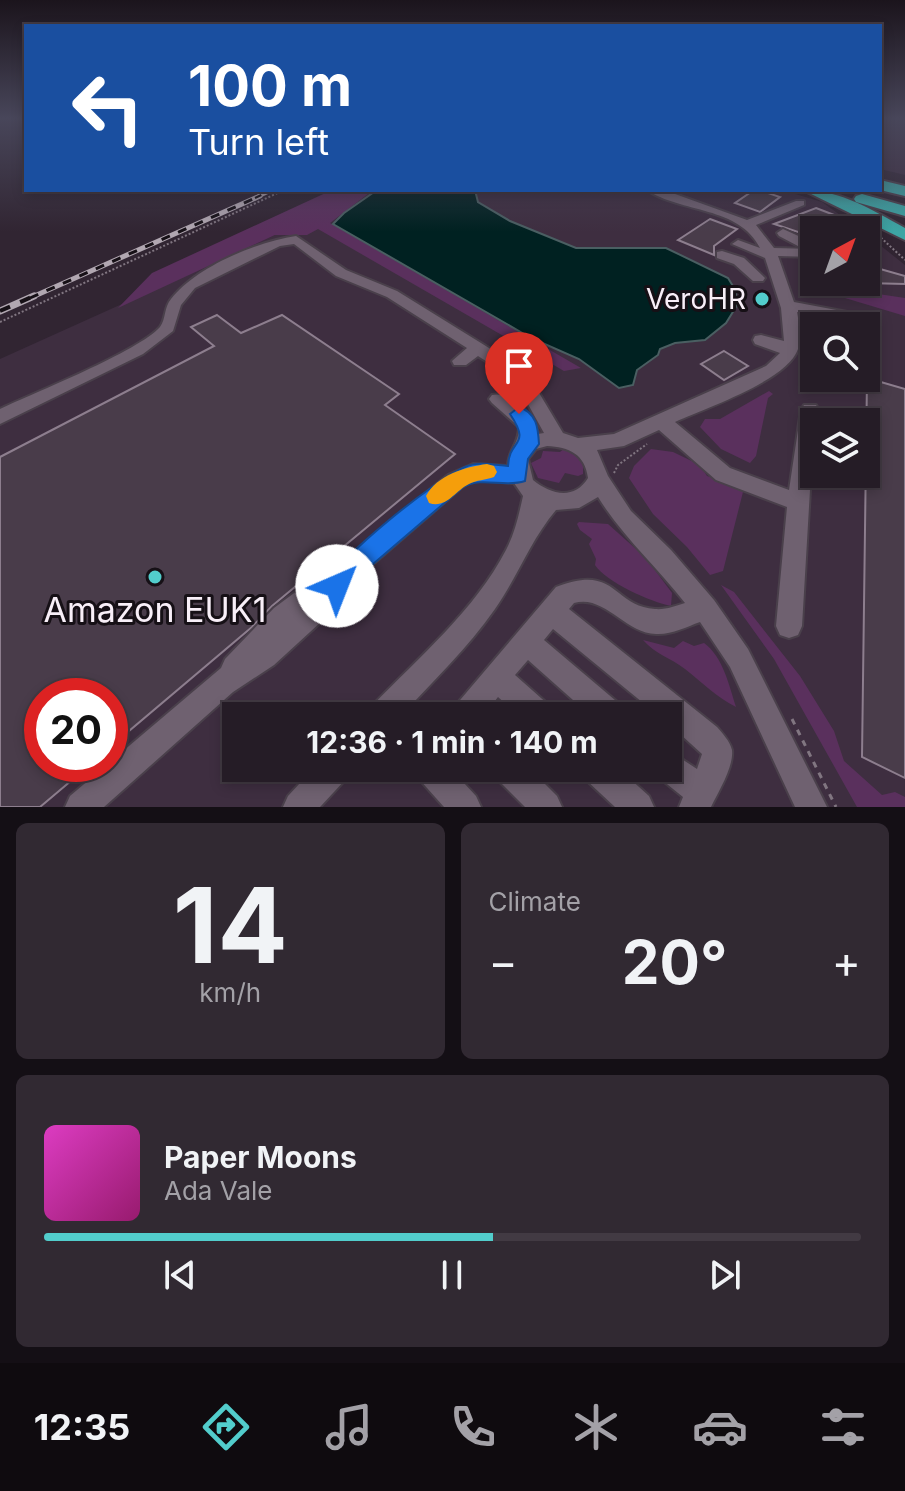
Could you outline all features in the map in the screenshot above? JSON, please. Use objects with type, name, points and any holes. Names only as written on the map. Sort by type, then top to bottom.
[{"type":"highway","points":[[882,185],[905,191]]},
{"type":"highway","points":[[839,192],[905,208]]},
{"type":"highway","points":[[857,192],[905,208]]},
{"type":"highway","points":[[806,196],[857,209],[905,235]]},
{"type":"street","points":[[518,475],[518,457],[529,444],[556,438],[578,445],[617,441],[772,370],[789,350],[794,330],[789,306],[763,252],[757,232],[730,215],[659,192]]},
{"type":"street","points":[[747,224],[806,196]]},
{"type":"street","points":[[730,215],[767,216]]},
{"type":"street","points":[[783,233],[800,241]]},
{"type":"street","points":[[0,417],[137,350],[168,328],[174,304],[190,285],[277,243],[296,240],[335,255],[357,269],[377,288]]},
{"type":"street","points":[[302,243],[313,255],[352,278],[377,288],[478,348],[525,381],[556,438]]},
{"type":"street","points":[[738,244],[763,252]]},
{"type":"street","points":[[739,261],[763,252],[800,247]]},
{"type":"street","points":[[722,255],[739,261],[758,278]]},
{"type":"street","points":[[335,286],[352,278]]},
{"type":"street","points":[[789,306],[824,312]]},
{"type":"street","points":[[761,340],[789,350]]},
{"type":"street","points":[[460,361],[478,348]]},
{"type":"street","points":[[498,399],[528,424],[529,444]]},
{"type":"street","points":[[661,421],[723,474],[798,502]]},
{"type":"street","points":[[81,807],[223,682],[265,656],[325,602],[350,569],[465,475],[492,472],[518,475],[542,498],[573,502],[591,493],[597,471],[617,441]]},
{"type":"street","points":[[578,445],[597,471],[623,518],[663,557],[705,608],[739,658],[811,807]]},
{"type":"street","points":[[789,626],[800,487]]},
{"type":"street","points":[[395,702],[488,599],[517,555],[542,498]]},
{"type":"street","points":[[583,498],[623,518]]},
{"type":"street","points":[[476,702],[565,595],[578,587],[594,589],[636,617],[654,623],[705,608]]},
{"type":"street","points":[[551,611],[707,737],[717,750],[715,764],[698,800],[682,781]]},
{"type":"street","points":[[526,642],[596,702]]},
{"type":"street","points":[[497,677],[525,702]]},
{"type":"street","points":[[299,807],[322,782]]},
{"type":"street","points":[[443,782],[465,807]]},
{"type":"street","points":[[522,782],[546,807]]},
{"type":"street","points":[[611,782],[638,807]]},
{"type":"path","points":[[0,322],[280,192]]},
{"type":"path","points":[[880,237],[905,260]]},
{"type":"shaded area","points":[[882,157],[905,157],[905,175],[882,169]]},
{"type":"shaded area","points":[[328,192],[370,192],[330,223],[581,368],[564,371],[318,229],[307,235],[275,235],[118,308],[152,273]]},
{"type":"shaded area","points":[[346,192],[789,192],[822,202],[842,216],[800,216],[800,296],[880,296],[880,245],[905,265],[905,807],[0,807],[0,359],[275,235]]},
{"type":"shaded area","points":[[374,192],[476,192],[478,202],[510,221],[576,248],[666,248],[728,278],[736,291],[736,307],[726,323],[705,340],[675,343],[660,349],[658,355],[637,370],[633,385],[619,388],[579,359],[531,338],[333,224]]},
{"type":"shaded area","points":[[880,294],[905,298],[905,316],[838,296]]},
{"type":"shaded area","points":[[769,391],[773,394],[768,398],[756,456],[750,463],[721,449],[700,427],[705,419],[720,419]]},
{"type":"shaded area","points":[[565,448],[583,461],[583,474],[565,473],[559,483],[538,478],[531,463],[541,458],[543,451],[560,452]]},
{"type":"shaded area","points":[[651,449],[673,452],[700,465],[707,476],[738,485],[743,492],[723,571],[710,575],[653,514],[629,478],[634,466]]},
{"type":"shaded area","points":[[579,522],[608,524],[646,558],[672,593],[671,606],[630,590],[601,571],[595,565],[596,559],[589,544],[592,539],[580,530]]},
{"type":"shaded area","points":[[721,585],[734,592],[800,676],[834,731],[844,761],[882,795],[895,792],[905,797],[905,807],[857,807],[774,659]]},
{"type":"shaded area","points":[[643,640],[674,648],[683,641],[694,646],[704,643],[721,664],[736,707],[653,649]]},
{"type":"building","points":[[751,192],[780,197],[760,212],[735,203]]},
{"type":"building","points":[[816,208],[837,216],[800,216],[798,232],[774,224]]},
{"type":"building","points":[[710,219],[737,229],[714,246],[714,255],[678,240]]},
{"type":"building","points":[[880,269],[905,276],[905,284],[880,283]]},
{"type":"building","name":"Amazon EUK1","points":[[217,315],[241,333],[282,315],[399,394],[385,405],[455,454],[272,606],[252,627],[128,732],[128,678],[24,678],[24,782],[70,782],[40,807],[0,807],[0,457],[214,346],[191,327]]},
{"type":"building","points":[[724,351],[748,366],[724,380],[701,364]]},
{"type":"building","points":[[880,382],[905,389],[905,778],[862,757],[866,488],[880,488],[880,408],[867,408],[867,392],[880,392]]},
{"type":"railway","points":[[255,198],[268,192]]},
{"type":"railway","points":[[30,298],[260,196]]},
{"type":"railway","points":[[0,311],[34,296]]},
{"type":"slow traffic","points":[[437,496],[465,475],[487,472]]},
{"type":"place","name":"VeroHR","points":[[762,299]]},
{"type":"place","name":"Amazon EUK1","points":[[155,577]]},
{"type":"route","points":[[337,586],[350,569],[455,481],[473,472],[518,475],[518,457],[529,444],[528,424],[519,414]]}]
